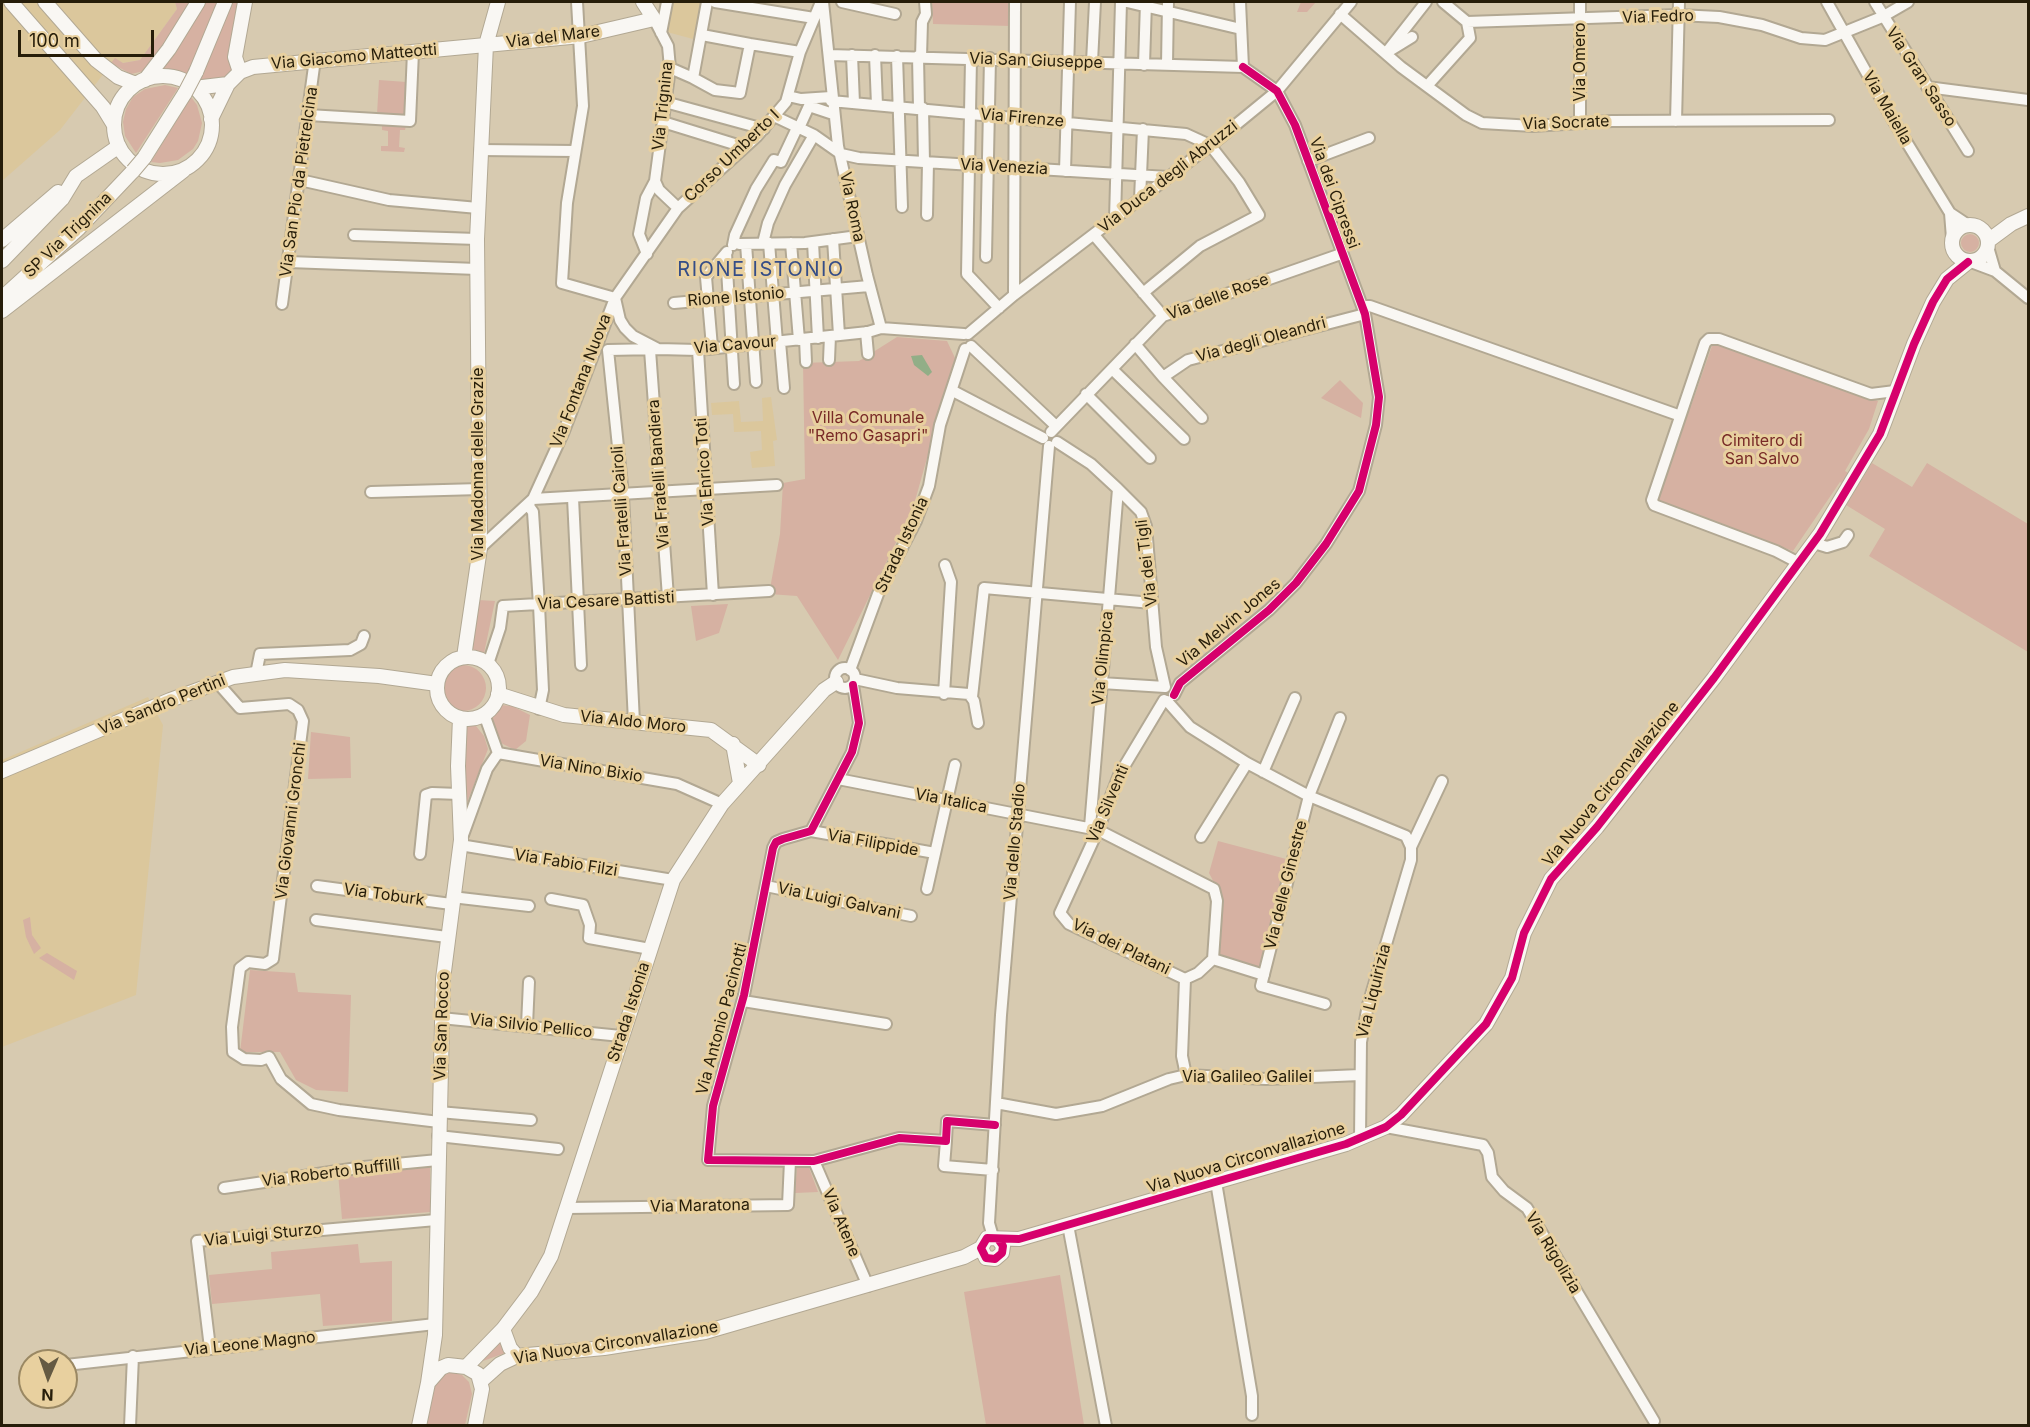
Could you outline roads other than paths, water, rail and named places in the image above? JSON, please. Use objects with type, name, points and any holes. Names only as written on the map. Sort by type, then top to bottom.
[{"type":"street","points":[[11,2],[102,107],[114,125],[119,146],[129,160],[145,170],[172,173],[189,166]]},
{"type":"street","points":[[45,2],[96,60],[118,76],[141,82],[171,77],[205,102],[211,119]]},
{"type":"street","points":[[114,125],[118,106],[169,49],[198,2]]},
{"type":"street","points":[[189,90],[225,2]]},
{"type":"street","points":[[2,311],[189,166],[207,146],[211,119],[228,84],[240,72],[235,57],[245,2]]},
{"type":"street","name":"Via Madonna delle Grazie","points":[[464,657],[480,548],[478,208],[486,45],[498,2]]},
{"type":"street","points":[[577,2],[581,36],[583,106],[567,203],[562,283],[615,298]]},
{"type":"street","name":"Via Trignina","points":[[643,2],[668,46],[670,68],[655,181],[646,198],[639,234],[647,254]]},
{"type":"street","points":[[661,33],[667,2]]},
{"type":"street","points":[[693,78],[707,2]]},
{"type":"street","points":[[715,2],[814,18]]},
{"type":"street","name":"Corso Umberto I","points":[[678,208],[776,117],[788,96],[800,52],[822,2]]},
{"type":"street","name":"Via Roma","points":[[822,2],[833,114],[869,286],[881,328]]},
{"type":"street","points":[[842,2],[895,14]]},
{"type":"street","points":[[926,2],[920,56],[927,215]]},
{"type":"street","points":[[1014,295],[1015,2]]},
{"type":"street","points":[[1065,171],[1070,2]]},
{"type":"street","points":[[1092,62],[1095,2]]},
{"type":"street","points":[[1115,219],[1121,2]]},
{"type":"street","points":[[1127,2],[1167,6],[1241,29]]},
{"type":"street","points":[[1240,2],[1243,67],[1277,92]]},
{"type":"street","name":"Via Duca degli Abruzzi","points":[[966,334],[1277,92],[1351,2]]},
{"type":"street","points":[[1386,53],[1426,2]]},
{"type":"street","points":[[1426,86],[1470,38],[1467,22],[1443,2]]},
{"type":"street","name":"Via Omero","points":[[1580,2],[1580,123]]},
{"type":"street","points":[[1676,121],[1678,2]]},
{"type":"street","name":"Via Maiella","points":[[1827,2],[1950,213],[1951,242]]},
{"type":"street","name":"Via Gran Sasso","points":[[1875,2],[1882,17],[1968,151]]},
{"type":"street","name":"Via Fedro","points":[[1467,22],[1678,15],[1719,17],[1762,25],[1801,38],[1826,40],[1882,17],[1908,2]]},
{"type":"street","points":[[1144,65],[1146,4]]},
{"type":"street","points":[[1167,6],[1167,65]]},
{"type":"street","name":"Via Socrate","points":[[1340,14],[1426,86],[1466,115],[1482,123],[1533,126],[1676,121],[1829,120]]},
{"type":"street","name":"Via del Mare","points":[[486,45],[581,36],[654,19]]},
{"type":"street","points":[[702,35],[800,52]]},
{"type":"street","points":[[1386,53],[1412,38]]},
{"type":"street","points":[[670,68],[715,90],[740,93],[750,44]]},
{"type":"street","name":"Via Giacomo Matteotti","points":[[240,72],[253,67],[315,59],[486,45]]},
{"type":"street","points":[[308,116],[410,122],[413,52]]},
{"type":"street","name":"Via San Giuseppe","points":[[828,55],[1243,67]]},
{"type":"street","points":[[852,55],[854,103]]},
{"type":"street","points":[[875,56],[877,105]]},
{"type":"street","points":[[897,56],[902,207]]},
{"type":"street","points":[[986,257],[990,58]]},
{"type":"street","name":"Via San Pio da Pietrelcina","points":[[282,304],[315,59]]},
{"type":"street","points":[[970,59],[967,274],[999,308]]},
{"type":"street","points":[[189,90],[228,84]]},
{"type":"street","points":[[1927,87],[2028,100]]},
{"type":"street","name":"SP Via Trignina","points":[[2,298],[79,228],[133,171],[189,90]]},
{"type":"street","name":"Via dei Cipressi","points":[[1277,92],[1295,125],[1363,310]]},
{"type":"street","points":[[788,96],[833,114]]},
{"type":"street","name":"Via Firenze","points":[[809,103],[831,99],[1143,129],[1186,134],[1210,145]]},
{"type":"street","points":[[665,102],[764,129]]},
{"type":"street","points":[[734,384],[729,298],[730,249],[756,189],[774,160],[781,162],[809,103]]},
{"type":"street","points":[[776,117],[814,135],[841,154]]},
{"type":"street","points":[[663,122],[744,147]]},
{"type":"street","points":[[1140,199],[1143,129]]},
{"type":"street","points":[[784,388],[766,243],[768,224],[785,184],[814,135]]},
{"type":"street","points":[[1308,161],[1370,138]]},
{"type":"street","points":[[1143,293],[1200,246],[1259,215],[1239,182],[1210,145]]},
{"type":"street","points":[[2,240],[76,177],[119,146]]},
{"type":"street","points":[[480,150],[575,151]]},
{"type":"street","name":"Via Venezia","points":[[841,154],[969,166],[1168,177]]},
{"type":"street","points":[[2,261],[62,199],[76,177]]},
{"type":"street","points":[[300,180],[389,200],[478,208]]},
{"type":"street","points":[[655,181],[659,190],[678,208]]},
{"type":"street","name":"Via Fontana Nuova","points":[[480,548],[531,502],[564,430],[615,298],[678,208]]},
{"type":"street","name":"Via Maiella","points":[[1950,213],[1973,226]]},
{"type":"street","points":[[1969,262],[1982,257],[1988,244],[2011,224],[2028,216]]},
{"type":"street","points":[[2011,224],[1960,228],[1951,242],[1956,256],[1995,271],[2028,298]]},
{"type":"street","points":[[1973,226],[1988,244],[1995,271]]},
{"type":"street","points":[[354,235],[477,239]]},
{"type":"street","points":[[1094,235],[1162,316]]},
{"type":"street","points":[[712,347],[706,277],[730,249],[746,244],[813,242],[858,236]]},
{"type":"street","points":[[829,360],[834,336],[836,289],[833,239]]},
{"type":"street","points":[[813,242],[818,338]]},
{"type":"street","name":"Via Nuova Circonvallazione","points":[[481,1381],[500,1364],[517,1356],[604,1348],[705,1332],[964,1257],[991,1244],[1031,1236],[1216,1182],[1360,1138],[1386,1127],[1401,1115],[1486,1024],[1512,978],[1524,933],[1551,879],[1597,827],[1714,678],[1814,543],[1880,434],[1914,344],[1947,279],[1951,242]]},
{"type":"street","points":[[791,243],[795,292],[806,362]]},
{"type":"street","points":[[746,244],[756,382]]},
{"type":"street","name":"Via delle Rose","points":[[1051,437],[1086,394],[1162,316],[1341,254]]},
{"type":"street","points":[[289,262],[477,269]]},
{"type":"street","name":"Via Nuova Circonvallazione","points":[[1947,279],[1969,262]]},
{"type":"street","name":"Rione Istonio","points":[[674,303],[869,286]]},
{"type":"street","name":"Via Cavour","points":[[615,298],[620,320],[625,328],[654,350],[698,350],[818,338],[881,328]]},
{"type":"street","points":[[1363,310],[1370,306],[1678,415]]},
{"type":"street","name":"Via degli Oleandri","points":[[1163,377],[1188,360],[1363,310]]},
{"type":"street","name":"Via Melvin Jones","points":[[1166,697],[1296,584],[1326,544],[1359,491],[1376,425],[1379,397],[1363,310]]},
{"type":"street","points":[[881,328],[966,334]]},
{"type":"street","points":[[866,332],[868,354]]},
{"type":"street","name":"Strada Istonia","points":[[853,678],[878,594],[916,521],[929,486],[940,425],[968,347],[958,343],[966,334]]},
{"type":"street","points":[[1799,563],[1776,551],[1654,506],[1652,500],[1678,415],[1704,343],[1712,338],[1871,394],[1895,391]]},
{"type":"street","points":[[1136,344],[1163,377],[1202,418]]},
{"type":"street","points":[[968,347],[1051,437]]},
{"type":"street","name":"Via Fratelli Cairoli","points":[[634,722],[623,495],[608,350],[654,350]]},
{"type":"street","name":"Via Fratelli Bandiera","points":[[654,350],[660,492],[668,597]]},
{"type":"street","name":"Via Enrico Toti","points":[[698,350],[713,595]]},
{"type":"street","points":[[1112,369],[1184,439]]},
{"type":"street","points":[[953,391],[1051,437]]},
{"type":"street","points":[[1086,394],[1150,458]]},
{"type":"street","name":"Via dei Tigli","points":[[1051,437],[1091,464],[1144,518],[1156,647],[1166,697]]},
{"type":"street","name":"Via dello Stadio","points":[[991,1244],[996,1103],[1016,814],[1051,437]]},
{"type":"street","points":[[539,709],[543,690],[531,502],[777,485]]},
{"type":"street","points":[[371,492],[480,489]]},
{"type":"street","name":"Via Olimpica","points":[[1094,829],[1101,682],[1118,489]]},
{"type":"street","points":[[573,498],[581,665]]},
{"type":"street","points":[[1814,543],[1827,547],[1843,542],[1848,535]]},
{"type":"street","points":[[944,694],[951,582],[945,565]]},
{"type":"street","points":[[978,723],[972,697],[984,588],[1152,603]]},
{"type":"street","name":"Via Cesare Battisti","points":[[488,664],[500,628],[503,606],[769,591]]},
{"type":"street","points":[[256,674],[260,654],[350,650],[361,644],[364,636]]},
{"type":"street","points":[[464,657],[472,657],[488,664],[497,678],[496,702],[484,714],[468,719],[460,718],[445,709],[440,701],[437,684],[446,666],[464,657]]},
{"type":"street","name":"Via Sandro Pertini","points":[[2,771],[218,682],[256,674],[285,670],[329,672],[437,684]]},
{"type":"street","points":[[853,678],[842,688],[836,682],[838,670],[872,684],[944,694],[969,694],[972,697]]},
{"type":"street","points":[[811,831],[857,736],[858,711],[853,678]]},
{"type":"street","name":"Via Giovanni Gronchi","points":[[218,682],[240,708],[289,704],[298,710],[303,721],[273,959],[265,964],[243,963],[240,968],[235,998],[231,1046],[233,1052],[244,1059],[261,1060],[269,1057],[281,1079],[311,1104],[339,1110],[439,1117]]},
{"type":"street","name":"Strada Istonia","points":[[466,1367],[503,1329],[531,1293],[551,1256],[673,880],[722,804],[818,697],[836,682]]},
{"type":"street","points":[[1101,682],[1166,697],[1174,711],[1190,727],[1247,763],[1309,796],[1406,836],[1411,847]]},
{"type":"street","name":"Via Aldo Moro","points":[[498,694],[539,709],[564,715],[711,730],[759,765]]},
{"type":"street","name":"Via Silventi","points":[[1060,914],[1094,829],[1119,775],[1166,697]]},
{"type":"street","points":[[1263,772],[1295,699]]},
{"type":"street","points":[[460,843],[487,769],[498,753],[484,714]]},
{"type":"street","name":"Via San Rocco","points":[[419,1425],[428,1383],[435,1330],[441,1018],[447,937],[460,843],[460,718]]},
{"type":"street","name":"Via delle Ginestre","points":[[1264,975],[1309,796],[1340,718]]},
{"type":"street","points":[[733,744],[740,783]]},
{"type":"street","name":"Via Nino Bixio","points":[[498,753],[520,759],[622,772],[677,784],[722,804]]},
{"type":"street","points":[[1201,837],[1247,763]]},
{"type":"street","points":[[927,890],[949,801],[955,765]]},
{"type":"street","name":"Via Italica","points":[[838,779],[1094,829],[1214,889],[1217,901],[1213,959]]},
{"type":"street","name":"Via Liquirizia","points":[[1360,1138],[1361,1042],[1368,1005],[1411,860],[1411,847],[1442,781]]},
{"type":"street","points":[[420,854],[426,795],[432,793],[459,794]]},
{"type":"street","name":"Via Filippide","points":[[811,831],[935,853]]},
{"type":"street","name":"Via Antonio Pacinotti","points":[[790,1161],[708,1160],[713,1106],[743,1001],[776,842],[811,831]]},
{"type":"street","name":"Via Fabio Filzi","points":[[460,843],[673,880]]},
{"type":"street","name":"Via Toburk","points":[[317,886],[529,906]]},
{"type":"street","name":"Via Luigi Galvani","points":[[766,886],[911,916]]},
{"type":"street","points":[[551,900],[583,905],[590,925],[589,938],[650,949]]},
{"type":"street","name":"Via dei Platani","points":[[1060,914],[1069,924],[1185,979],[1198,973],[1213,959]]},
{"type":"street","points":[[316,920],[447,937]]},
{"type":"street","points":[[1213,959],[1264,975],[1261,986],[1325,1004]]},
{"type":"street","points":[[1185,979],[1182,1056],[1186,1075]]},
{"type":"street","points":[[527,1025],[529,982]]},
{"type":"street","points":[[743,1001],[886,1024]]},
{"type":"street","name":"Via Silvio Pellico","points":[[441,1018],[621,1036]]},
{"type":"street","name":"Via Galileo Galilei","points":[[996,1103],[1056,1114],[1102,1106],[1168,1079],[1186,1075],[1266,1078],[1360,1075]]},
{"type":"street","points":[[439,1117],[531,1120]]},
{"type":"street","points":[[993,1170],[944,1166],[947,1121],[995,1125]]},
{"type":"street","name":"Via Rigolizia","points":[[1386,1127],[1483,1144],[1488,1154],[1492,1177],[1504,1191],[1527,1208],[1654,1421]]},
{"type":"street","points":[[438,1136],[558,1149]]},
{"type":"street","points":[[790,1161],[814,1161],[898,1138],[946,1141]]},
{"type":"street","name":"Via Roberto Ruffilli","points":[[224,1188],[364,1167],[438,1160]]},
{"type":"street","name":"Via Maratona","points":[[567,1208],[788,1205],[790,1161]]},
{"type":"street","name":"Via Atene","points":[[814,1161],[868,1286]]},
{"type":"street","points":[[1216,1182],[1252,1396],[1252,1414]]},
{"type":"street","name":"Via Luigi Sturzo","points":[[210,1348],[197,1241],[436,1220]]},
{"type":"street","points":[[1068,1225],[1106,1425]]},
{"type":"street","points":[[503,1329],[510,1348],[517,1356]]},
{"type":"street","points":[[435,1330],[448,1365]]},
{"type":"street","name":"Via Leone Magno","points":[[78,1363],[210,1348],[435,1330]]},
{"type":"street","points":[[130,1425],[134,1356]]},
{"type":"street","points":[[428,1383],[441,1368],[448,1365],[466,1367],[478,1374],[482,1389],[475,1425]]},
{"type":"district","name":"RIONE ISTONIO","points":[[761,270]]},
{"type":"park label","name":"Villa Comunale \"Remo Gasapri\"","points":[[868,427]]},
{"type":"park label","name":"Cimitero di San Salvo","points":[[1762,450]]}]
